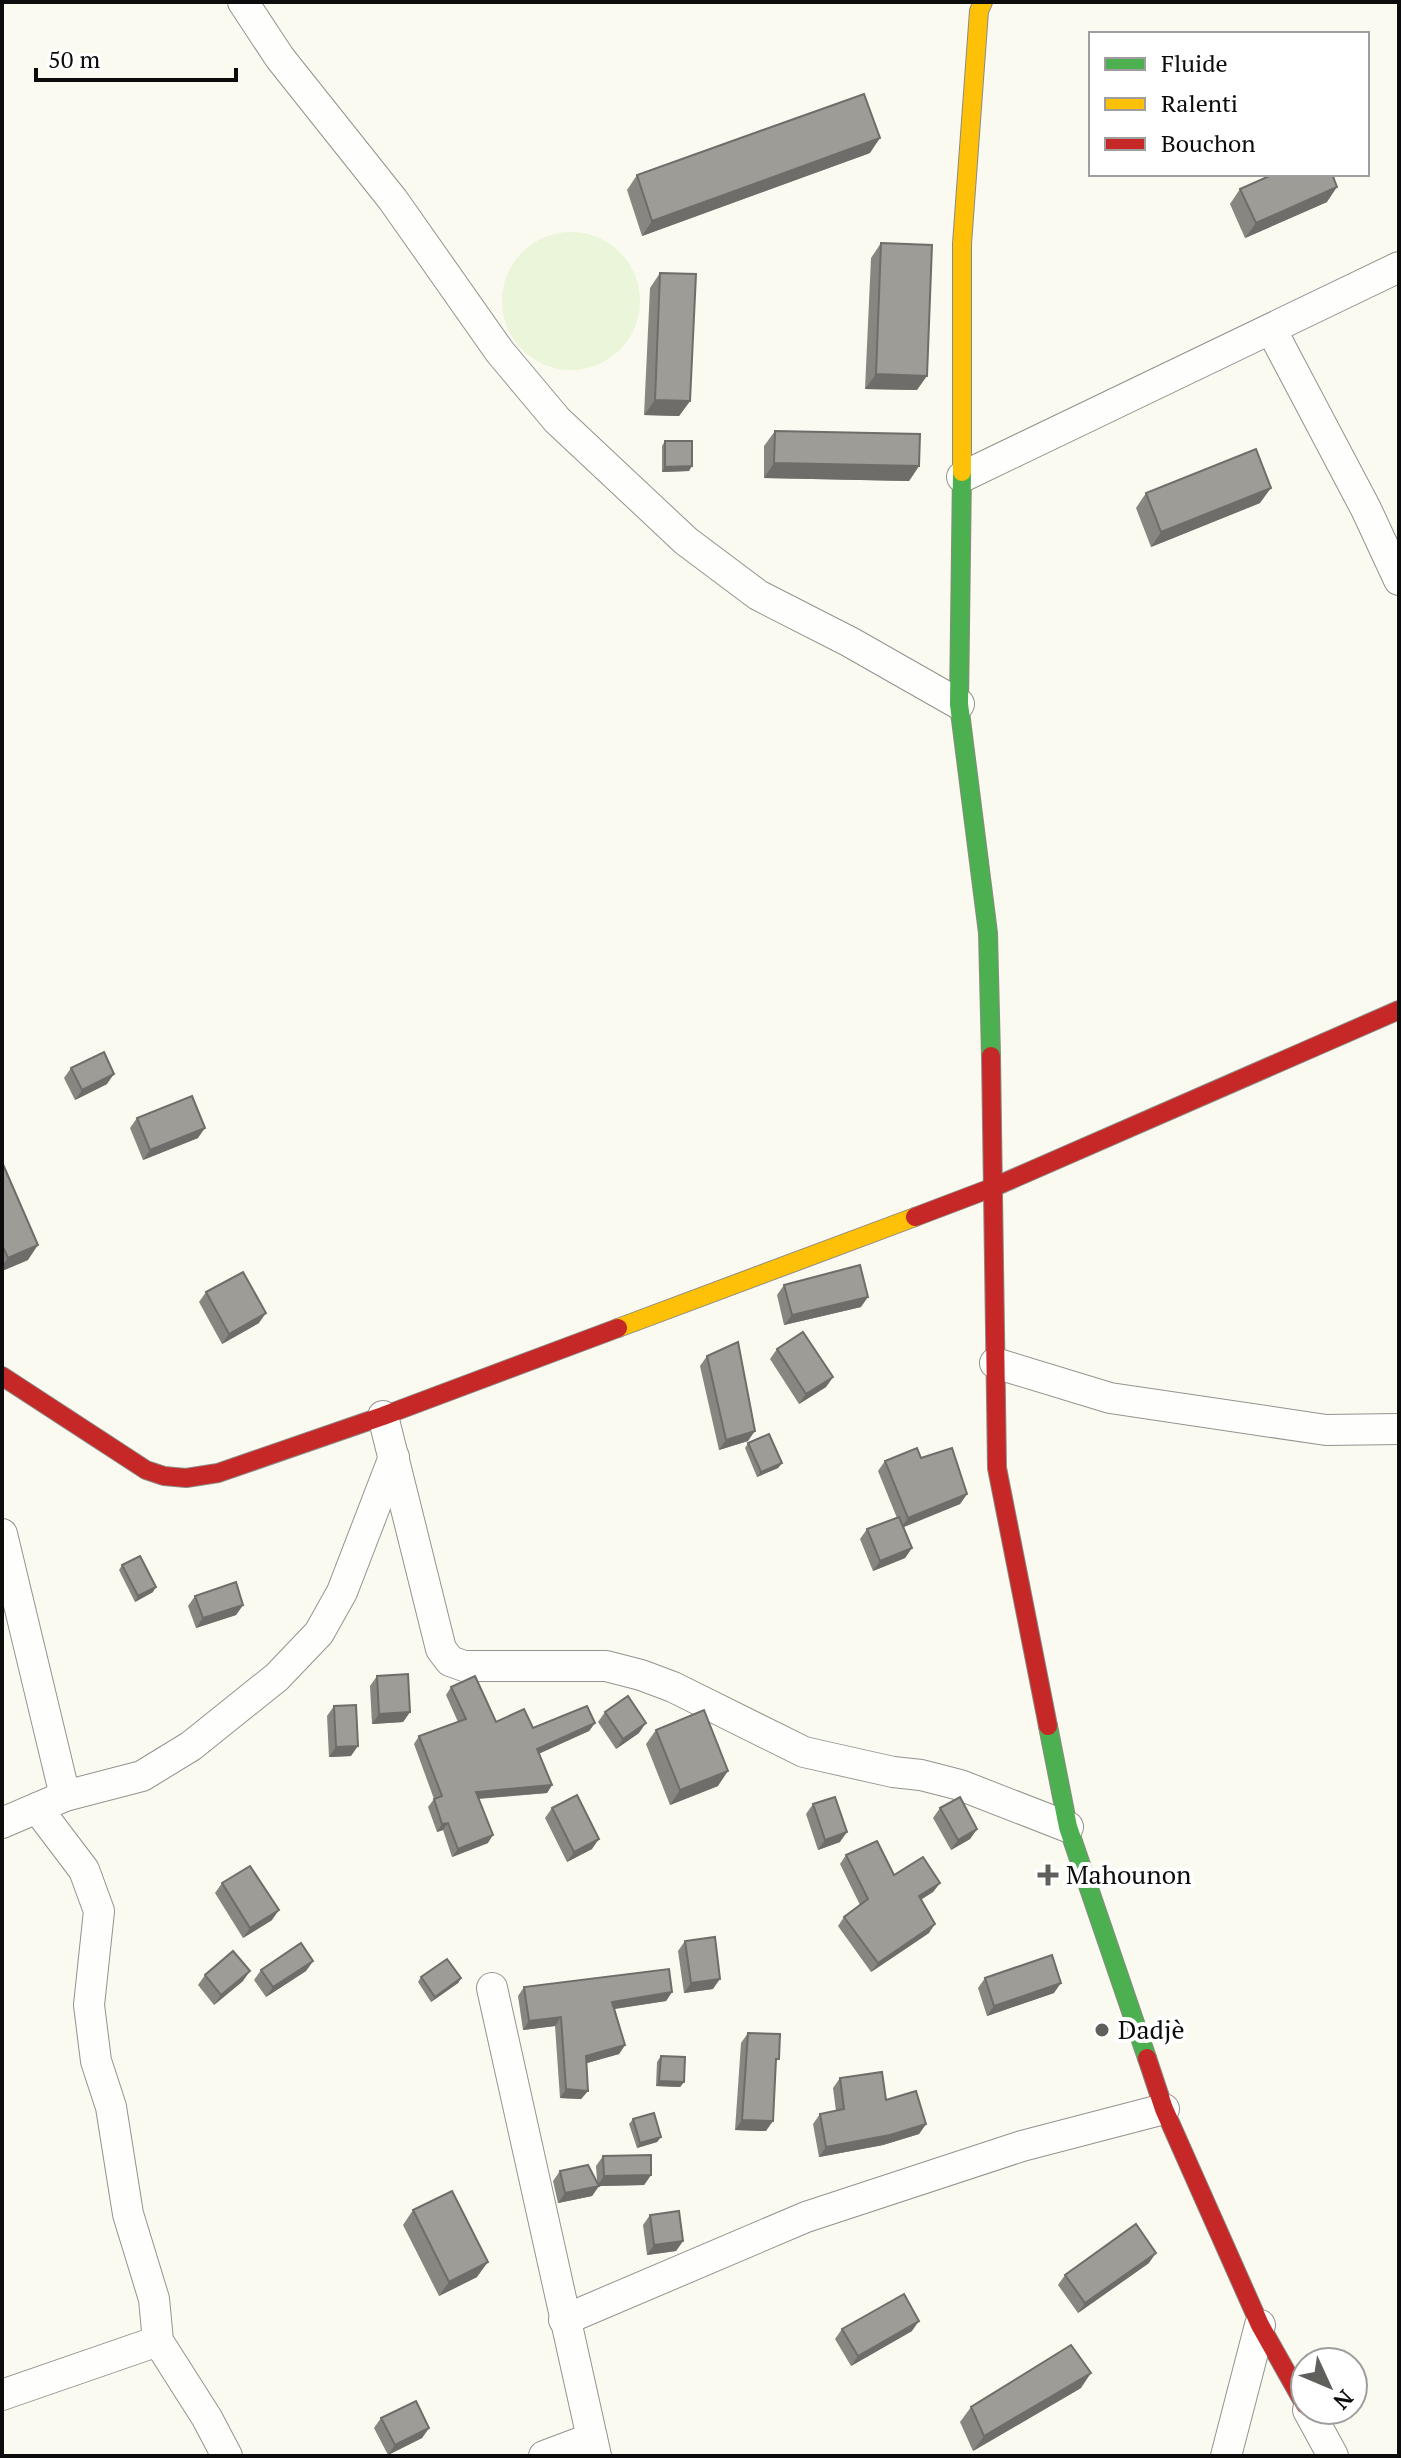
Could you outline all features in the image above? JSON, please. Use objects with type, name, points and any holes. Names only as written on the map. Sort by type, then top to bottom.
[{"type":"street","points":[[983,2],[979,11],[962,244],[959,704],[988,933],[997,1468],[1068,1827],[1164,2109],[1260,2325],[1289,2377]]},
{"type":"street","points":[[249,4],[280,58],[393,200],[500,352],[557,420],[686,541],[758,595],[850,642],[959,704]]},
{"type":"street","points":[[962,477],[1399,267]]},
{"type":"street","points":[[1271,329],[1366,509],[1399,580]]},
{"type":"street","points":[[2,1376],[146,1470],[186,1478],[218,1473],[383,1416],[994,1187],[1399,1010]]},
{"type":"street","points":[[995,1363],[1110,1398],[1326,1430],[1399,1429]]},
{"type":"street","points":[[383,1416],[441,1649],[450,1661],[464,1666],[606,1666],[641,1675],[673,1687],[804,1752],[960,1785],[1068,1827]]},
{"type":"street","points":[[2,1823],[51,1802],[142,1776],[191,1746],[277,1677],[319,1633],[342,1592],[394,1457]]},
{"type":"street","points":[[2,1534],[51,1802],[84,1870],[99,1911],[89,2005],[96,2061],[111,2107],[128,2214],[154,2299],[158,2341],[207,2418],[227,2456]]},
{"type":"street","points":[[492,1988],[594,2447],[544,2456]]},
{"type":"street","points":[[564,2320],[806,2217],[1022,2146],[1164,2109]]},
{"type":"street","points":[[1226,2456],[1260,2325]]},
{"type":"street","points":[[2,2395],[158,2341]]},
{"type":"street","points":[[1316,2426],[1333,2456]]},
{"type":"green space","points":[[571,232],[597,237],[620,252],[635,275],[640,301],[635,327],[620,350],[597,365],[571,370],[545,365],[522,350],[507,327],[502,301],[507,275],[522,252],[545,237]]},
{"type":"building","points":[[864,94],[880,138],[652,221],[637,175]]},
{"type":"building","points":[[1269,176],[1333,176],[1337,187],[1256,223],[1240,189]]},
{"type":"building","points":[[881,243],[932,245],[927,376],[876,374]]},
{"type":"building","points":[[660,273],[696,274],[690,401],[655,400]]},
{"type":"building","points":[[775,431],[920,434],[919,466],[774,463]]},
{"type":"building","points":[[665,441],[692,441],[692,466],[665,467]]},
{"type":"building","points":[[1256,449],[1271,488],[1161,532],[1146,493]]},
{"type":"building","points":[[104,1052],[114,1074],[82,1090],[71,1068]]},
{"type":"building","points":[[192,1096],[205,1128],[150,1150],[137,1118]]},
{"type":"building","points":[[2,1162],[38,1245],[8,1258],[2,1245]]},
{"type":"building","points":[[860,1265],[868,1297],[792,1315],[784,1285]]},
{"type":"building","points":[[243,1272],[266,1313],[229,1334],[206,1292]]},
{"type":"building","points":[[803,1332],[833,1377],[806,1394],[777,1349]]},
{"type":"building","points":[[738,1342],[755,1431],[726,1440],[707,1356]]},
{"type":"building","points":[[769,1434],[782,1463],[761,1472],[748,1443]]},
{"type":"building","points":[[917,1448],[921,1458],[952,1448],[967,1494],[908,1518],[885,1461]]},
{"type":"building","points":[[899,1517],[912,1548],[880,1561],[867,1529]]},
{"type":"building","points":[[140,1556],[156,1587],[138,1596],[122,1565]]},
{"type":"building","points":[[236,1582],[243,1605],[203,1618],[195,1596]]},
{"type":"building","points":[[408,1674],[410,1712],[379,1714],[377,1676]]},
{"type":"building","points":[[475,1676],[496,1722],[524,1709],[533,1728],[587,1706],[595,1723],[537,1749],[552,1785],[476,1792],[493,1835],[458,1849],[448,1823],[442,1824],[434,1799],[442,1796],[419,1736],[466,1719],[451,1687]]},
{"type":"building","points":[[628,1696],[646,1723],[623,1739],[605,1712]]},
{"type":"building","points":[[356,1705],[358,1746],[336,1747],[334,1706]]},
{"type":"building","points":[[704,1710],[728,1771],[680,1790],[656,1730]]},
{"type":"building","points":[[577,1795],[599,1839],[574,1852],[552,1808]]},
{"type":"building","points":[[835,1797],[847,1832],[825,1840],[813,1804]]},
{"type":"building","points":[[960,1797],[977,1829],[958,1840],[940,1808]]},
{"type":"building","points":[[877,1841],[894,1875],[923,1857],[940,1883],[919,1896],[935,1924],[878,1963],[844,1917],[868,1899],[846,1855]]},
{"type":"building","points":[[250,1866],[279,1910],[250,1928],[222,1883]]},
{"type":"building","points":[[715,1937],[720,1979],[691,1983],[685,1941]]},
{"type":"building","points":[[301,1943],[313,1961],[273,1987],[261,1970]]},
{"type":"building","points":[[233,1951],[250,1971],[221,1995],[205,1975]]},
{"type":"building","points":[[1052,1955],[1061,1983],[994,2006],[985,1978]]},
{"type":"building","points":[[447,1959],[461,1978],[435,1997],[421,1977]]},
{"type":"building","points":[[669,1969],[672,1992],[612,2002],[625,2045],[586,2056],[588,2091],[566,2089],[561,2017],[529,2021],[524,1987]]},
{"type":"building","points":[[748,2033],[780,2034],[773,2121],[742,2120]]},
{"type":"building","points":[[661,2056],[685,2057],[684,2082],[659,2081]]},
{"type":"building","points":[[882,2072],[886,2100],[916,2091],[926,2124],[890,2135],[826,2147],[820,2114],[844,2109],[840,2078]]},
{"type":"building","points":[[654,2113],[661,2137],[640,2143],[633,2119]]},
{"type":"building","points":[[651,2155],[651,2175],[604,2176],[603,2156]]},
{"type":"building","points":[[588,2165],[599,2186],[565,2193],[560,2171]]},
{"type":"building","points":[[452,2191],[488,2262],[449,2282],[413,2210]]},
{"type":"building","points":[[679,2211],[683,2241],[654,2245],[650,2215]]},
{"type":"building","points":[[1136,2224],[1156,2253],[1085,2303],[1065,2275]]},
{"type":"building","points":[[904,2294],[919,2321],[858,2356],[842,2329]]},
{"type":"building","points":[[1071,2345],[1091,2373],[984,2436],[971,2407]]},
{"type":"building","points":[[416,2401],[429,2428],[395,2445],[381,2418]]},
{"type":"traffic: fast","points":[[962,472],[959,704],[988,933],[991,1056]]},
{"type":"traffic: fast","points":[[1048,1726],[1068,1827],[1147,2058]]},
{"type":"traffic: slow","points":[[962,472],[962,244],[979,11],[983,2]]},
{"type":"traffic: slow","points":[[618,1328],[915,1217]]},
{"type":"traffic: jam","points":[[915,1217],[994,1187],[1399,1010]]},
{"type":"traffic: jam","points":[[991,1056],[997,1468],[1048,1726]]},
{"type":"traffic: jam","points":[[2,1376],[146,1470],[186,1478],[218,1473],[383,1416],[618,1328]]},
{"type":"traffic: jam","points":[[1147,2058],[1164,2109],[1260,2325],[1289,2377]]},
{"type":"place","name":"Mahounon","points":[[1048,1875]]},
{"type":"place","name":"Dadjè","points":[[1102,2030]]}]
